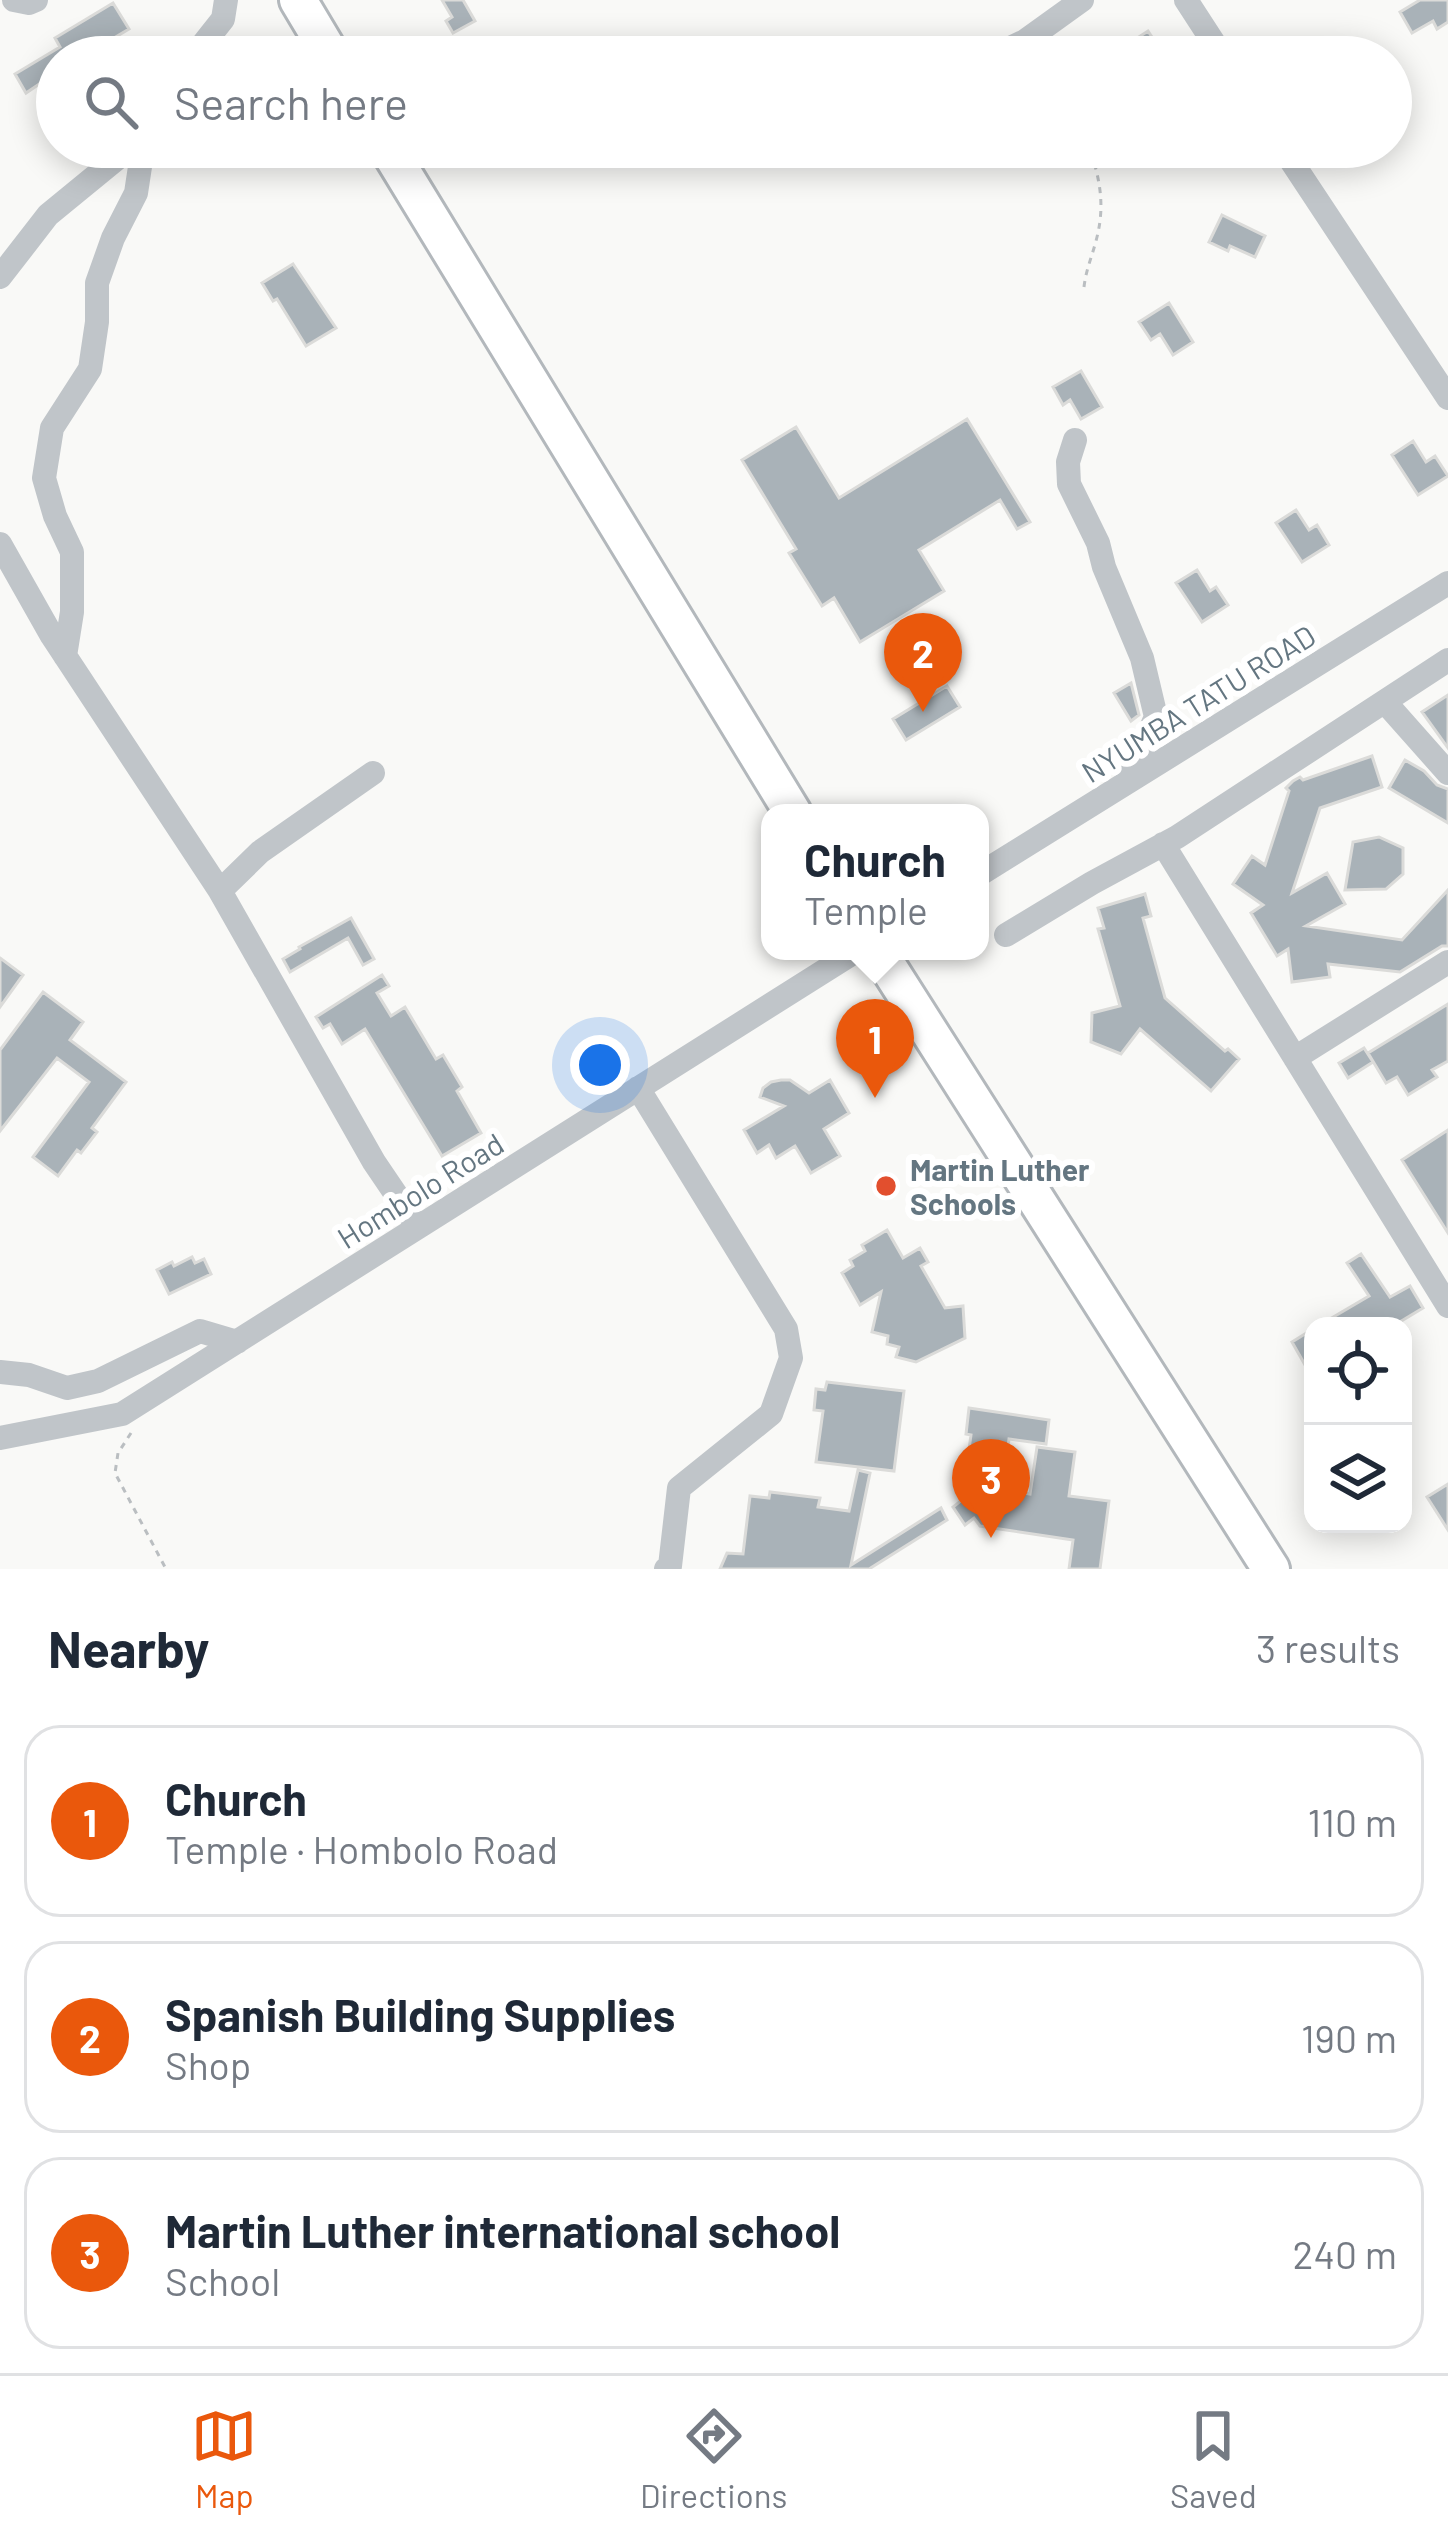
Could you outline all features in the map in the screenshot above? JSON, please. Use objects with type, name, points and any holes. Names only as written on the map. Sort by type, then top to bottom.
[{"type":"highway","points":[[298,0],[319,36]]},
{"type":"highway","points":[[400,168],[788,804]]},
{"type":"highway","points":[[884,960],[1270,1569]]},
{"type":"street","points":[[14,0],[36,0]]},
{"type":"street","points":[[210,36],[223,19],[226,0]]},
{"type":"street","points":[[1031,36],[1082,0]]},
{"type":"street","points":[[1186,0],[1209,36]]},
{"type":"street","points":[[0,278],[48,215],[105,168]]},
{"type":"street","points":[[64,656],[72,612],[72,552],[44,478],[52,428],[90,369],[97,283],[136,193],[140,168]]},
{"type":"street","points":[[1296,168],[1448,398]]},
{"type":"street","points":[[1075,440],[1068,462],[1069,484],[1098,543],[1142,658],[1156,717],[1127,782]]},
{"type":"street","points":[[0,544],[64,656],[220,891],[374,1162],[418,1227]]},
{"type":"street","name":"NYUMBA TATU ROAD","points":[[989,868],[1448,583]]},
{"type":"street","points":[[1006,935],[1163,844],[1448,660]]},
{"type":"street","points":[[1385,701],[1448,772]]},
{"type":"street","points":[[220,891],[260,852],[373,773]]},
{"type":"street","points":[[1163,844],[1448,1306]]},
{"type":"street","name":"Hombolo Road","points":[[0,1438],[122,1414],[842,960]]},
{"type":"street","points":[[1295,1058],[1448,962]]},
{"type":"street","points":[[638,1088],[786,1329],[791,1358],[771,1414],[680,1488],[666,1569]]},
{"type":"street","points":[[0,1372],[29,1375],[67,1388],[98,1382],[200,1331],[237,1342]]},
{"type":"path","points":[[1084,286],[1102,200],[1096,168]]},
{"type":"path","points":[[134,1429],[118,1453],[115,1473],[166,1569]]},
{"type":"building","points":[[442,0],[463,0],[475,21],[453,33],[446,21],[452,17]]},
{"type":"building","points":[[1420,0],[1448,0],[1448,22],[1437,29],[1433,21],[1412,33],[1400,12]]},
{"type":"building","points":[[113,3],[129,29],[117,36],[58,36]]},
{"type":"building","points":[[36,61],[36,86],[26,93],[15,74]]},
{"type":"building","points":[[1222,215],[1265,236],[1255,257],[1209,242]]},
{"type":"building","points":[[293,264],[336,328],[306,346],[262,283]]},
{"type":"building","points":[[1169,303],[1193,342],[1173,355],[1160,334],[1151,340],[1139,322]]},
{"type":"building","points":[[1081,371],[1102,407],[1081,419],[1070,400],[1063,405],[1053,387]]},
{"type":"building","points":[[967,419],[1030,522],[1017,529],[1000,500],[919,550],[944,591],[860,642],[834,598],[822,606],[789,553],[796,549],[742,460],[796,427],[839,498]]},
{"type":"building","points":[[1413,441],[1426,462],[1435,456],[1448,476],[1418,495],[1392,455]]},
{"type":"building","points":[[1296,510],[1309,530],[1317,525],[1329,545],[1302,562],[1276,523]]},
{"type":"building","points":[[1197,570],[1210,591],[1216,587],[1228,605],[1202,622],[1176,583]]},
{"type":"building","points":[[1131,683],[1139,715],[1131,721],[1114,693]]},
{"type":"building","points":[[947,686],[960,707],[906,740],[893,719]]},
{"type":"building","points":[[1448,695],[1448,748],[1422,712]]},
{"type":"building","points":[[1372,756],[1382,787],[1320,808],[1292,893],[1327,873],[1345,904],[1306,926],[1402,940],[1448,890],[1448,946],[1400,972],[1328,964],[1330,977],[1292,982],[1288,949],[1277,956],[1251,913],[1263,905],[1233,884],[1252,856],[1265,865],[1289,791],[1286,788],[1293,781]]},
{"type":"building","points":[[1405,760],[1448,789],[1448,823],[1389,788]]},
{"type":"building","points":[[1379,837],[1403,848],[1403,874],[1386,889],[1345,890],[1353,842]]},
{"type":"building","points":[[1145,894],[1151,916],[1143,918],[1165,998],[1239,1059],[1211,1091],[1140,1029],[1121,1054],[1091,1042],[1092,1013],[1120,1006],[1098,929],[1104,928],[1098,908]]},
{"type":"building","points":[[351,918],[374,959],[363,965],[348,938],[290,972],[283,959]]},
{"type":"building","points":[[0,958],[23,975],[0,1007]]},
{"type":"building","points":[[382,975],[389,986],[377,993],[391,1016],[405,1007],[436,1059],[443,1055],[481,1133],[442,1156],[365,1029],[342,1044],[330,1024],[323,1028],[316,1017]]},
{"type":"building","points":[[43,992],[83,1022],[70,1040],[126,1082],[92,1128],[97,1132],[58,1176],[33,1157],[89,1082],[57,1058],[0,1131],[0,1050]]},
{"type":"building","points":[[1448,1004],[1448,1061],[1432,1070],[1437,1077],[1408,1095],[1397,1077],[1386,1083],[1368,1053]]},
{"type":"building","points":[[1364,1048],[1373,1062],[1348,1078],[1339,1063]]},
{"type":"building","points":[[790,1080],[809,1093],[830,1080],[849,1113],[824,1129],[840,1156],[811,1173],[795,1146],[776,1158],[769,1145],[757,1153],[744,1130],[784,1106],[760,1097],[763,1088]]},
{"type":"building","points":[[1448,1130],[1448,1233],[1402,1160]]},
{"type":"building","points":[[887,1230],[903,1258],[920,1248],[928,1262],[921,1266],[945,1308],[963,1306],[965,1338],[916,1362],[896,1357],[899,1347],[887,1344],[888,1336],[872,1332],[881,1292],[860,1305],[842,1273],[853,1266],[850,1260],[865,1251],[862,1245]]},
{"type":"building","points":[[1361,1254],[1390,1297],[1410,1286],[1423,1308],[1408,1317],[1333,1317],[1369,1296],[1347,1263]]},
{"type":"building","points":[[192,1257],[195,1263],[204,1259],[211,1274],[169,1294],[157,1270]]},
{"type":"building","points":[[1304,1335],[1304,1363],[1292,1342]]},
{"type":"building","points":[[827,1382],[904,1391],[894,1471],[816,1462],[823,1411],[814,1410],[816,1389],[825,1390]]},
{"type":"building","points":[[969,1408],[1049,1420],[1046,1444],[1009,1439],[1002,1490],[1030,1494],[1037,1447],[1075,1452],[1069,1496],[1109,1501],[1100,1569],[1069,1569],[1073,1540],[980,1526],[974,1518],[965,1525],[953,1507],[962,1500],[971,1435],[966,1434]]},
{"type":"building","points":[[858,1470],[870,1473],[851,1565],[941,1508],[947,1520],[869,1569],[720,1569],[727,1553],[743,1554],[750,1496],[769,1498],[770,1492],[820,1498],[818,1507],[849,1511]]},
{"type":"building","points":[[1448,1484],[1448,1530],[1427,1497]]},
{"type":"place","name":"Spanish Building Supplies","points":[[923,712]]},
{"type":"place","name":"Church","points":[[875,1098]]},
{"type":"place","name":"Martin Luther Schools","points":[[886,1186]]},
{"type":"place","name":"Martin Luther international school","points":[[991,1538]]}]
